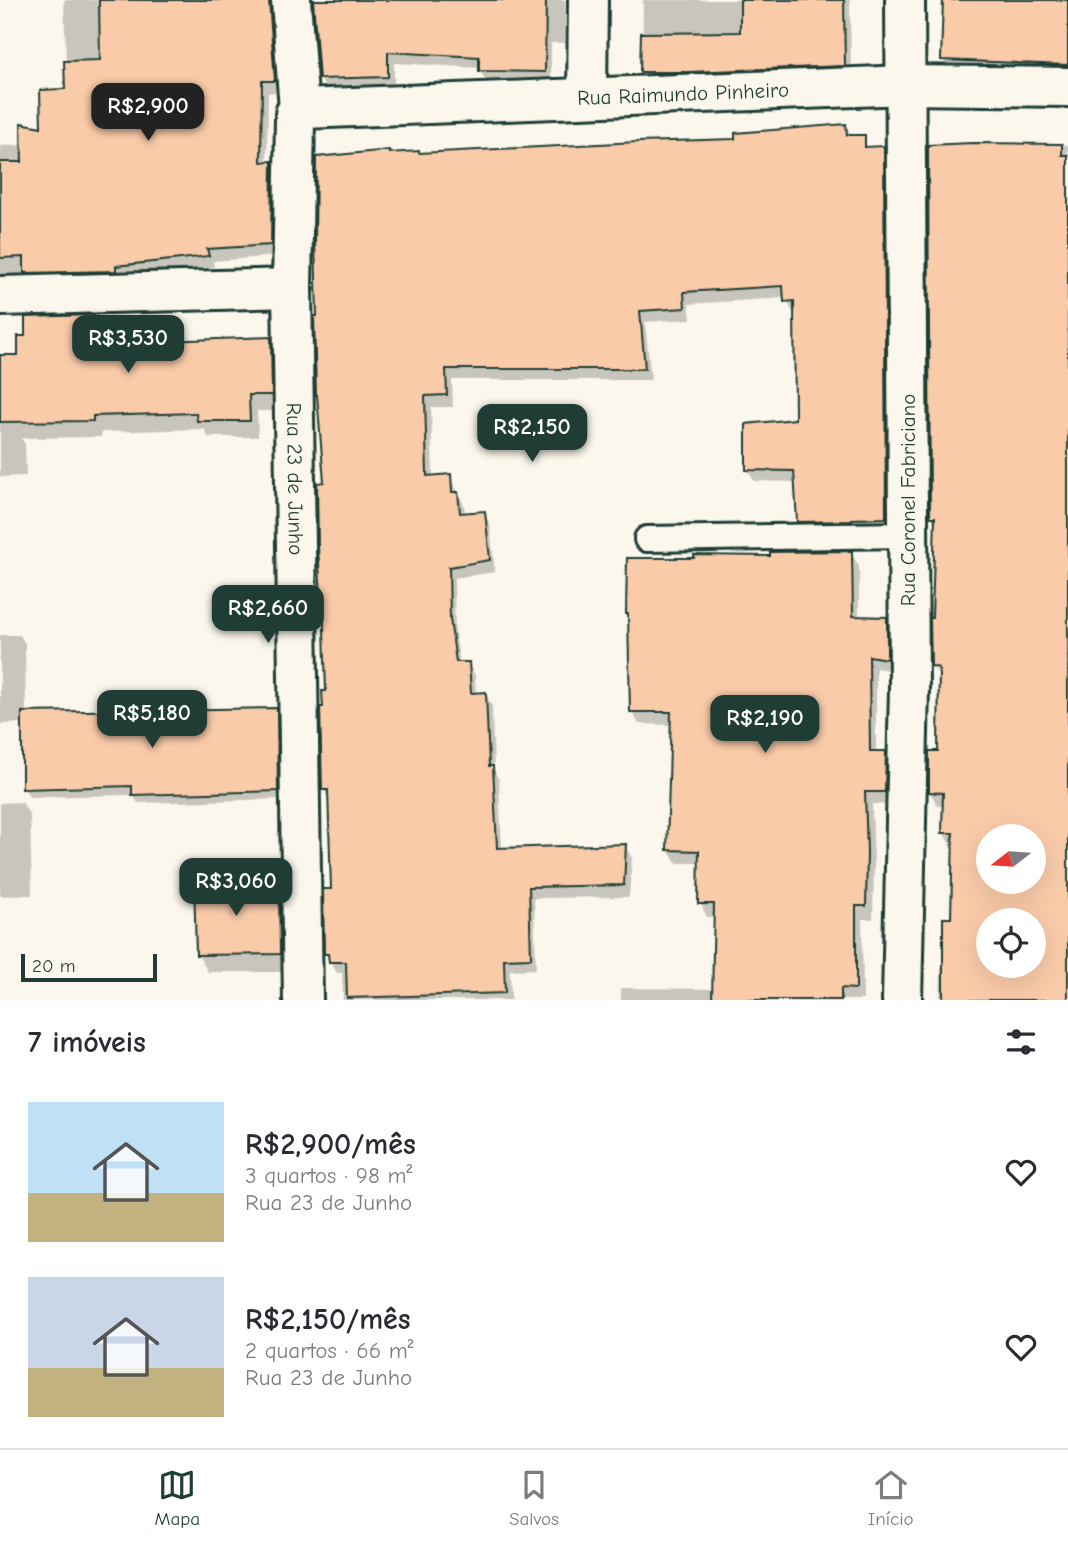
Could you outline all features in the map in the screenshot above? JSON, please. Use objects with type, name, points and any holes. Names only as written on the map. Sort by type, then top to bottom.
[{"type":"street","name":"Rua 23 de Junho","points":[[291,0],[299,110],[295,114],[292,288],[303,1000]]},
{"type":"street","points":[[587,97],[588,0]]},
{"type":"street","name":"Rua Coronel Fabriciano","points":[[902,1000],[909,688],[905,0]]},
{"type":"street","name":"Rua Raimundo Pinheiro","points":[[299,110],[905,85],[1068,87]]},
{"type":"street","points":[[0,296],[292,288]]},
{"type":"lane","points":[[647,538],[908,535]]},
{"type":"building","points":[[99,0],[269,0],[275,81],[262,81],[261,162],[272,161],[271,245],[207,249],[209,256],[116,266],[116,271],[24,273],[24,257],[0,258],[0,162],[22,162],[21,123],[41,127],[40,90],[65,89],[64,61],[100,60]]},
{"type":"building","points":[[313,0],[546,0],[545,72],[479,71],[479,57],[388,52],[388,77],[319,79]]},
{"type":"building","points":[[740,0],[844,0],[845,66],[640,72],[641,33],[740,32]]},
{"type":"building","points":[[943,0],[1068,0],[1068,65],[941,60]]},
{"type":"building","points":[[846,124],[847,135],[865,135],[865,147],[884,146],[886,518],[797,522],[794,471],[746,470],[746,424],[795,419],[794,301],[784,302],[783,286],[684,292],[685,308],[640,311],[645,369],[446,369],[447,395],[425,396],[427,476],[451,474],[452,492],[458,492],[460,513],[485,511],[490,560],[449,567],[450,619],[456,662],[469,662],[471,693],[486,692],[489,766],[493,766],[497,848],[626,844],[624,885],[529,887],[531,958],[504,959],[505,993],[347,998],[346,962],[329,962],[328,954],[324,954],[323,889],[331,889],[328,790],[322,790],[320,707],[323,707],[322,691],[326,691],[323,598],[321,599],[318,546],[317,483],[324,482],[316,395],[314,316],[317,316],[316,157],[389,150],[389,153],[419,153],[735,139],[735,133]]},
{"type":"building","points":[[1062,144],[1062,155],[1068,155],[1068,1000],[943,1000],[943,918],[951,918],[953,833],[942,833],[943,793],[929,792],[929,751],[938,751],[939,668],[931,666],[930,618],[935,517],[930,517],[928,145]]},
{"type":"building","points":[[93,315],[91,341],[271,337],[272,395],[249,395],[250,421],[197,421],[196,413],[93,416],[93,421],[0,422],[0,355],[18,355],[18,336],[25,336],[25,317]]},
{"type":"building","points":[[852,551],[853,616],[887,617],[887,659],[869,656],[870,751],[886,751],[885,792],[865,792],[866,906],[856,906],[856,989],[841,988],[841,1000],[712,1000],[714,904],[698,904],[699,851],[667,850],[671,712],[630,712],[627,558],[770,556],[770,552]]},
{"type":"building","points":[[277,708],[278,791],[132,795],[132,786],[22,789],[22,712]]},
{"type":"building","points":[[259,879],[259,893],[279,892],[280,954],[196,955],[194,880]]}]
